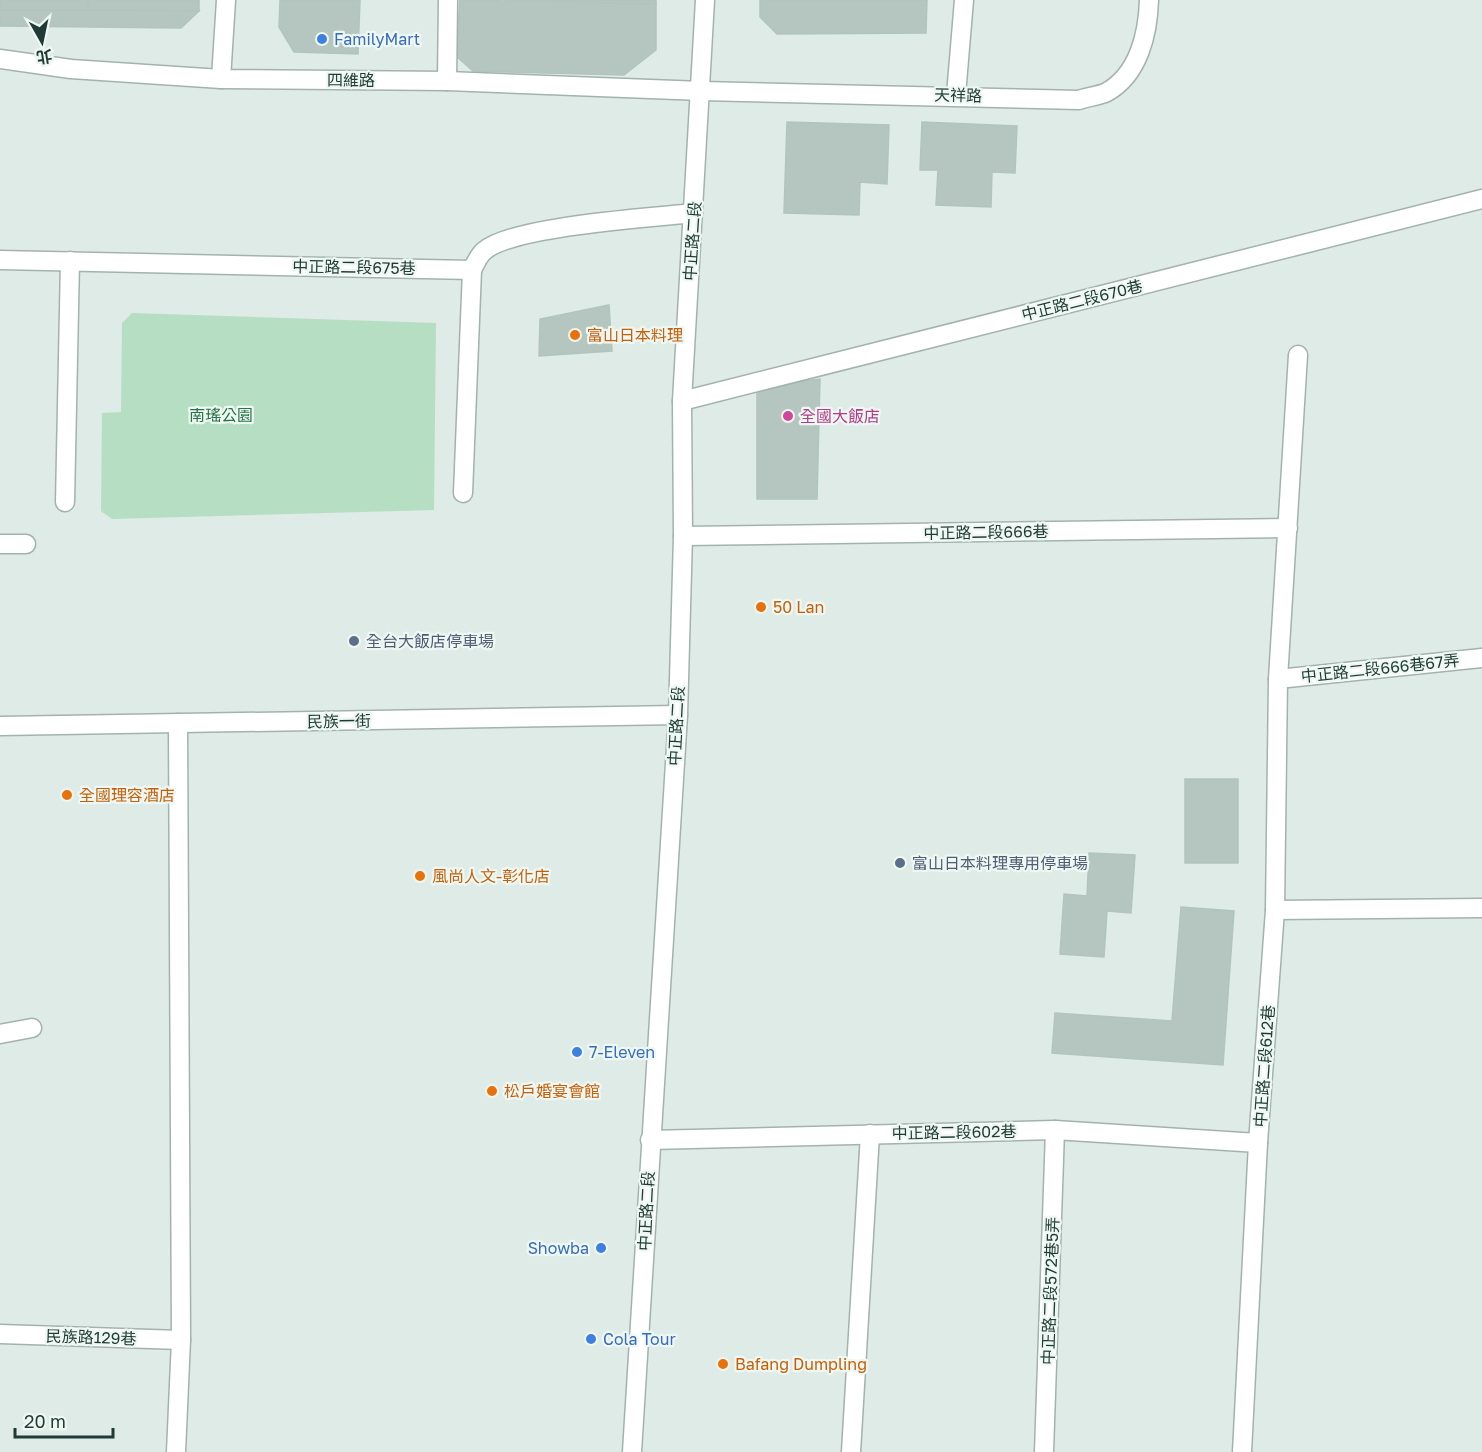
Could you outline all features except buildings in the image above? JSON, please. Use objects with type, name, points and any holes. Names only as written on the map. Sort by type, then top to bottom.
[{"type":"street","points":[[221,80],[226,0]]},
{"type":"street","points":[[447,81],[448,0]]},
{"type":"street","name":"中正路二段","points":[[632,1452],[678,715],[683,536],[682,401],[702,91],[705,0]]},
{"type":"street","points":[[956,95],[964,0]]},
{"type":"street","name":"天祥路","points":[[702,91],[956,95],[1079,100],[1107,92],[1125,75],[1141,50],[1152,1]]},
{"type":"street","name":"四維路","points":[[0,59],[71,69],[221,80],[447,81],[702,91]]},
{"type":"street","name":"中正路二段670巷","points":[[682,401],[1482,199]]},
{"type":"street","points":[[463,493],[471,270],[483,251],[507,239],[538,232],[693,213]]},
{"type":"street","name":"中正路二段675巷","points":[[0,260],[471,270]]},
{"type":"street","points":[[65,502],[70,261]]},
{"type":"street","points":[[1278,679],[1298,355]]},
{"type":"street","name":"中正路二段666巷","points":[[683,536],[1288,528]]},
{"type":"street","points":[[0,544],[26,544]]},
{"type":"street","name":"中正路二段666巷67弄","points":[[1278,679],[1482,658]]},
{"type":"street","name":"中正路二段612巷","points":[[1242,1452],[1258,1143],[1275,910],[1278,679]]},
{"type":"street","name":"民族一街","points":[[0,726],[678,715]]},
{"type":"street","points":[[176,1452],[181,1340],[178,723]]},
{"type":"street","points":[[1275,910],[1482,908]]},
{"type":"street","points":[[0,1034],[32,1028]]},
{"type":"street","name":"中正路二段602巷","points":[[651,1140],[1055,1130],[1258,1143]]},
{"type":"street","name":"中正路二段572巷5弄","points":[[1044,1452],[1055,1130]]},
{"type":"street","points":[[851,1452],[870,1134]]},
{"type":"street","name":"民族路129巷","points":[[0,1334],[181,1340]]},
{"type":"green space","name":"南瑤公園","points":[[132,313],[436,323],[434,510],[112,519],[101,511],[102,413],[121,412],[122,323]]},
{"type":"place","name":"FamilyMart","points":[[322,39]]},
{"type":"place","name":"富山日本料理","points":[[575,335]]},
{"type":"place","name":"全國大飯店","points":[[788,416]]},
{"type":"place","name":"50 Lan","points":[[761,607]]},
{"type":"place","name":"全台大飯店停車場","points":[[354,641]]},
{"type":"place","name":"全國理容酒店","points":[[67,795]]},
{"type":"place","name":"富山日本料理專用停車場","points":[[900,863]]},
{"type":"place","name":"風尚人文-彰化店","points":[[420,876]]},
{"type":"place","name":"7-Eleven","points":[[577,1052]]},
{"type":"place","name":"松戶婚宴會館","points":[[492,1091]]},
{"type":"place","name":"Showba","points":[[601,1248]]},
{"type":"place","name":"Cola Tour","points":[[591,1339]]},
{"type":"place","name":"Bafang Dumpling","points":[[723,1364]]}]
